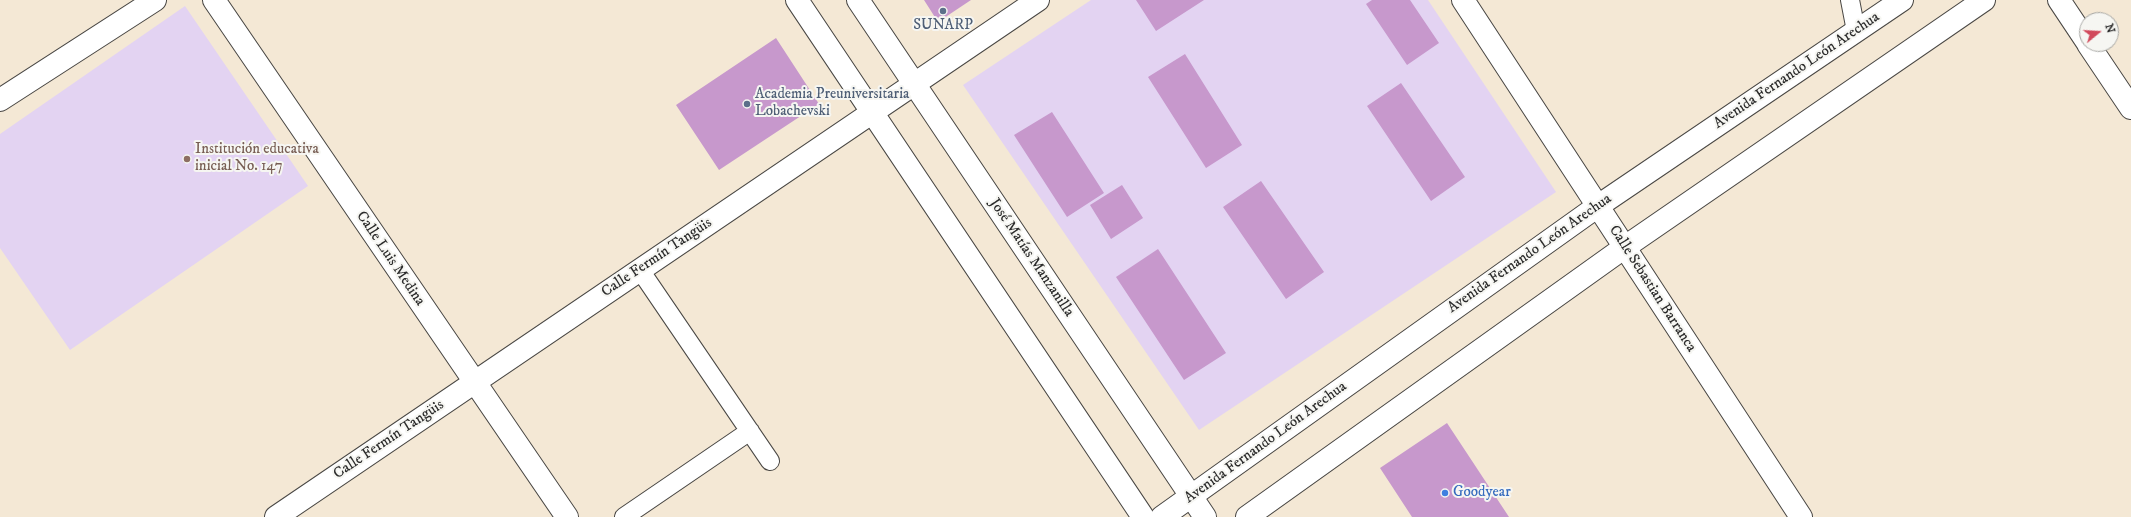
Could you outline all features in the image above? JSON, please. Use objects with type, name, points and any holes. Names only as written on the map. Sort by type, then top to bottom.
[{"type":"main road","points":[[0,100],[155,0]]},
{"type":"main road","name":"Calle Luis Medina","points":[[214,0],[474,383],[567,517]]},
{"type":"main road","points":[[797,0],[1143,517]]},
{"type":"main road","name":"José Matías Manzanilla","points":[[858,0],[1205,517]]},
{"type":"main road","name":"Calle Fermín Tangüis","points":[[276,517],[1038,0]]},
{"type":"main road","name":"Calle Sebastian Barranca","points":[[1463,0],[1801,517]]},
{"type":"main road","name":"Avenida Fernando León Arechua","points":[[1162,517],[1598,206],[1902,0]]},
{"type":"main road","points":[[1247,517],[1625,247],[1984,0]]},
{"type":"main road","points":[[2059,0],[2079,30]]},
{"type":"main road","points":[[2094,52],[2131,108]]},
{"type":"lane","points":[[1850,0],[1856,31]]},
{"type":"lane","points":[[640,270],[770,461]]},
{"type":"lane","points":[[624,517],[750,431]]},
{"type":"shaded area","points":[[1091,0],[1428,0],[1556,192],[1199,430],[963,85]]},
{"type":"shaded area","points":[[185,6],[308,186],[70,350],[0,248],[0,134]]},
{"type":"building","name":"SUNARP","points":[[924,0],[971,0],[938,22]]},
{"type":"building","points":[[1136,0],[1204,0],[1156,31]]},
{"type":"building","points":[[1372,0],[1410,0],[1439,43],[1407,65],[1366,4]]},
{"type":"building","name":"Academia Preuniversitaria Lobachevski","points":[[776,38],[819,104],[719,170],[676,105]]},
{"type":"building","points":[[1185,54],[1242,145],[1206,168],[1148,77]]},
{"type":"building","points":[[1401,83],[1465,177],[1431,201],[1367,106]]},
{"type":"building","points":[[1052,112],[1104,193],[1067,217],[1014,135]]},
{"type":"building","points":[[1261,181],[1324,272],[1286,299],[1223,207]]},
{"type":"building","points":[[1122,185],[1143,218],[1111,239],[1090,205]]},
{"type":"building","points":[[1158,249],[1226,353],[1184,380],[1116,277]]},
{"type":"building","name":"Goodyear","points":[[1447,423],[1509,517],[1412,517],[1380,468]]},
{"type":"place","name":"SUNARP","points":[[943,11]]},
{"type":"place","name":"Academia Preuniversitaria Lobachevski","points":[[747,104]]},
{"type":"place","name":"Institución educativa inicial No. 147","points":[[187,159]]},
{"type":"place","name":"Goodyear","points":[[1445,493]]}]
